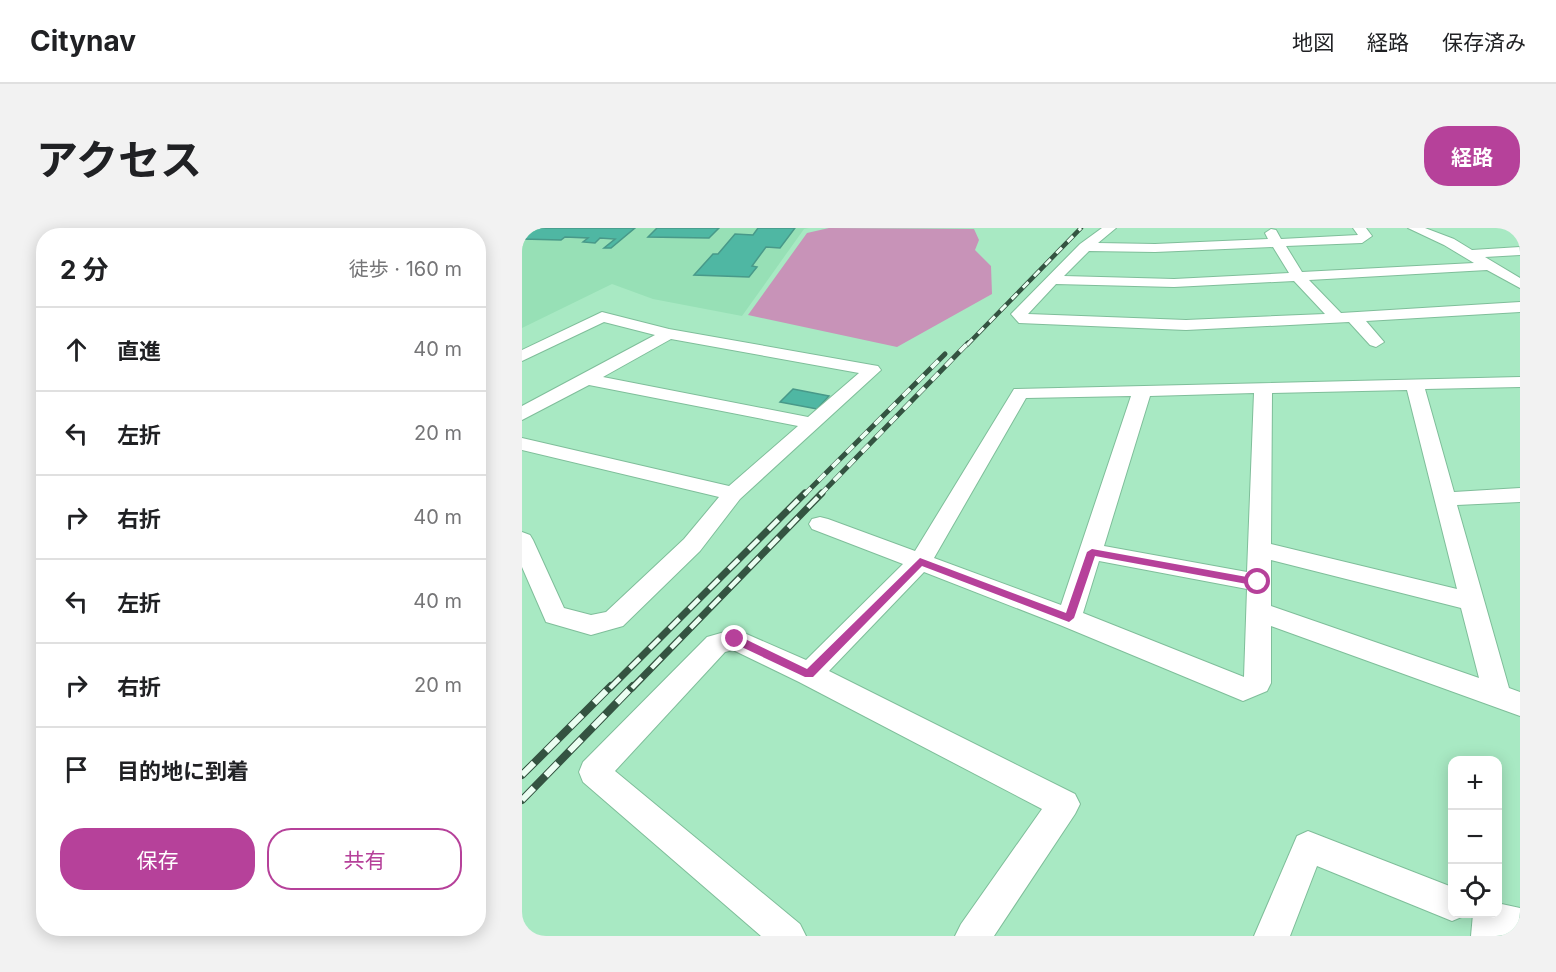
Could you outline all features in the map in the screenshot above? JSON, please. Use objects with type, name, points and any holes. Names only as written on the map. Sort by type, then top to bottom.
[{"type":"street","points":[[1110,228],[1085,247],[1019,314],[1025,320],[1186,325],[1346,319],[1520,307]]},
{"type":"street","points":[[1268,228],[1299,278],[1376,342]]},
{"type":"street","points":[[1085,247],[1155,248],[1362,239],[1365,236],[1359,228]]},
{"type":"street","points":[[1414,228],[1472,254],[1520,284]]},
{"type":"street","points":[[1472,254],[1520,252]]},
{"type":"street","points":[[1051,280],[1174,283],[1491,266]]},
{"type":"street","points":[[522,356],[602,317],[669,334],[872,370],[733,494],[692,545],[614,619],[591,625],[555,615],[522,540]]},
{"type":"street","points":[[522,414],[669,334]]},
{"type":"street","points":[[587,379],[812,423]]},
{"type":"street","points":[[809,674],[920,562],[1020,393],[1520,382]]},
{"type":"street","points":[[1416,385],[1472,602],[1508,700]]},
{"type":"street","points":[[820,524],[1069,618],[1243,690],[1257,683],[1263,388]]},
{"type":"street","points":[[1069,618],[1142,391]]},
{"type":"street","points":[[522,444],[733,494]]},
{"type":"street","points":[[1445,499],[1520,495]]},
{"type":"street","points":[[1261,549],[1472,602]]},
{"type":"street","points":[[1092,552],[1258,582]]},
{"type":"street","points":[[1257,611],[1508,700]]},
{"type":"street","points":[[788,936],[594,772],[716,644],[735,639],[809,674],[1064,804],[973,936]]},
{"type":"street","points":[[1272,936],[1308,847],[1448,902]]},
{"type":"shaded area","points":[[522,228],[809,228],[804,229],[742,316],[653,299],[612,284],[522,328]]},
{"type":"shaded area","points":[[829,228],[974,229],[979,240],[975,250],[991,266],[992,294],[897,347],[748,315],[807,233]]},
{"type":"building","points":[[522,228],[635,228],[611,248],[604,248],[615,239],[600,238],[595,243],[583,242],[588,238],[522,239]]},
{"type":"building","points":[[657,228],[719,228],[709,238],[648,237]]},
{"type":"building","points":[[758,228],[795,228],[780,248],[766,247],[752,266],[757,267],[749,277],[694,275],[713,254],[718,254],[735,234],[753,235]]},
{"type":"building","points":[[793,389],[829,396],[817,409],[780,402]]},
{"type":"waterway","points":[[1511,228],[1520,231]]},
{"type":"railway","points":[[967,345],[1081,228]]},
{"type":"railway","points":[[820,495],[968,343]]},
{"type":"railway","points":[[804,495],[945,354]]},
{"type":"railway","points":[[610,688],[805,493]]},
{"type":"railway","points":[[632,688],[822,493]]},
{"type":"railway","points":[[522,775],[611,686]]},
{"type":"railway","points":[[522,800],[633,686]]},
{"type":"route","points":[[735,639],[809,674],[920,562],[1069,618],[1092,552],[1258,582]]}]
